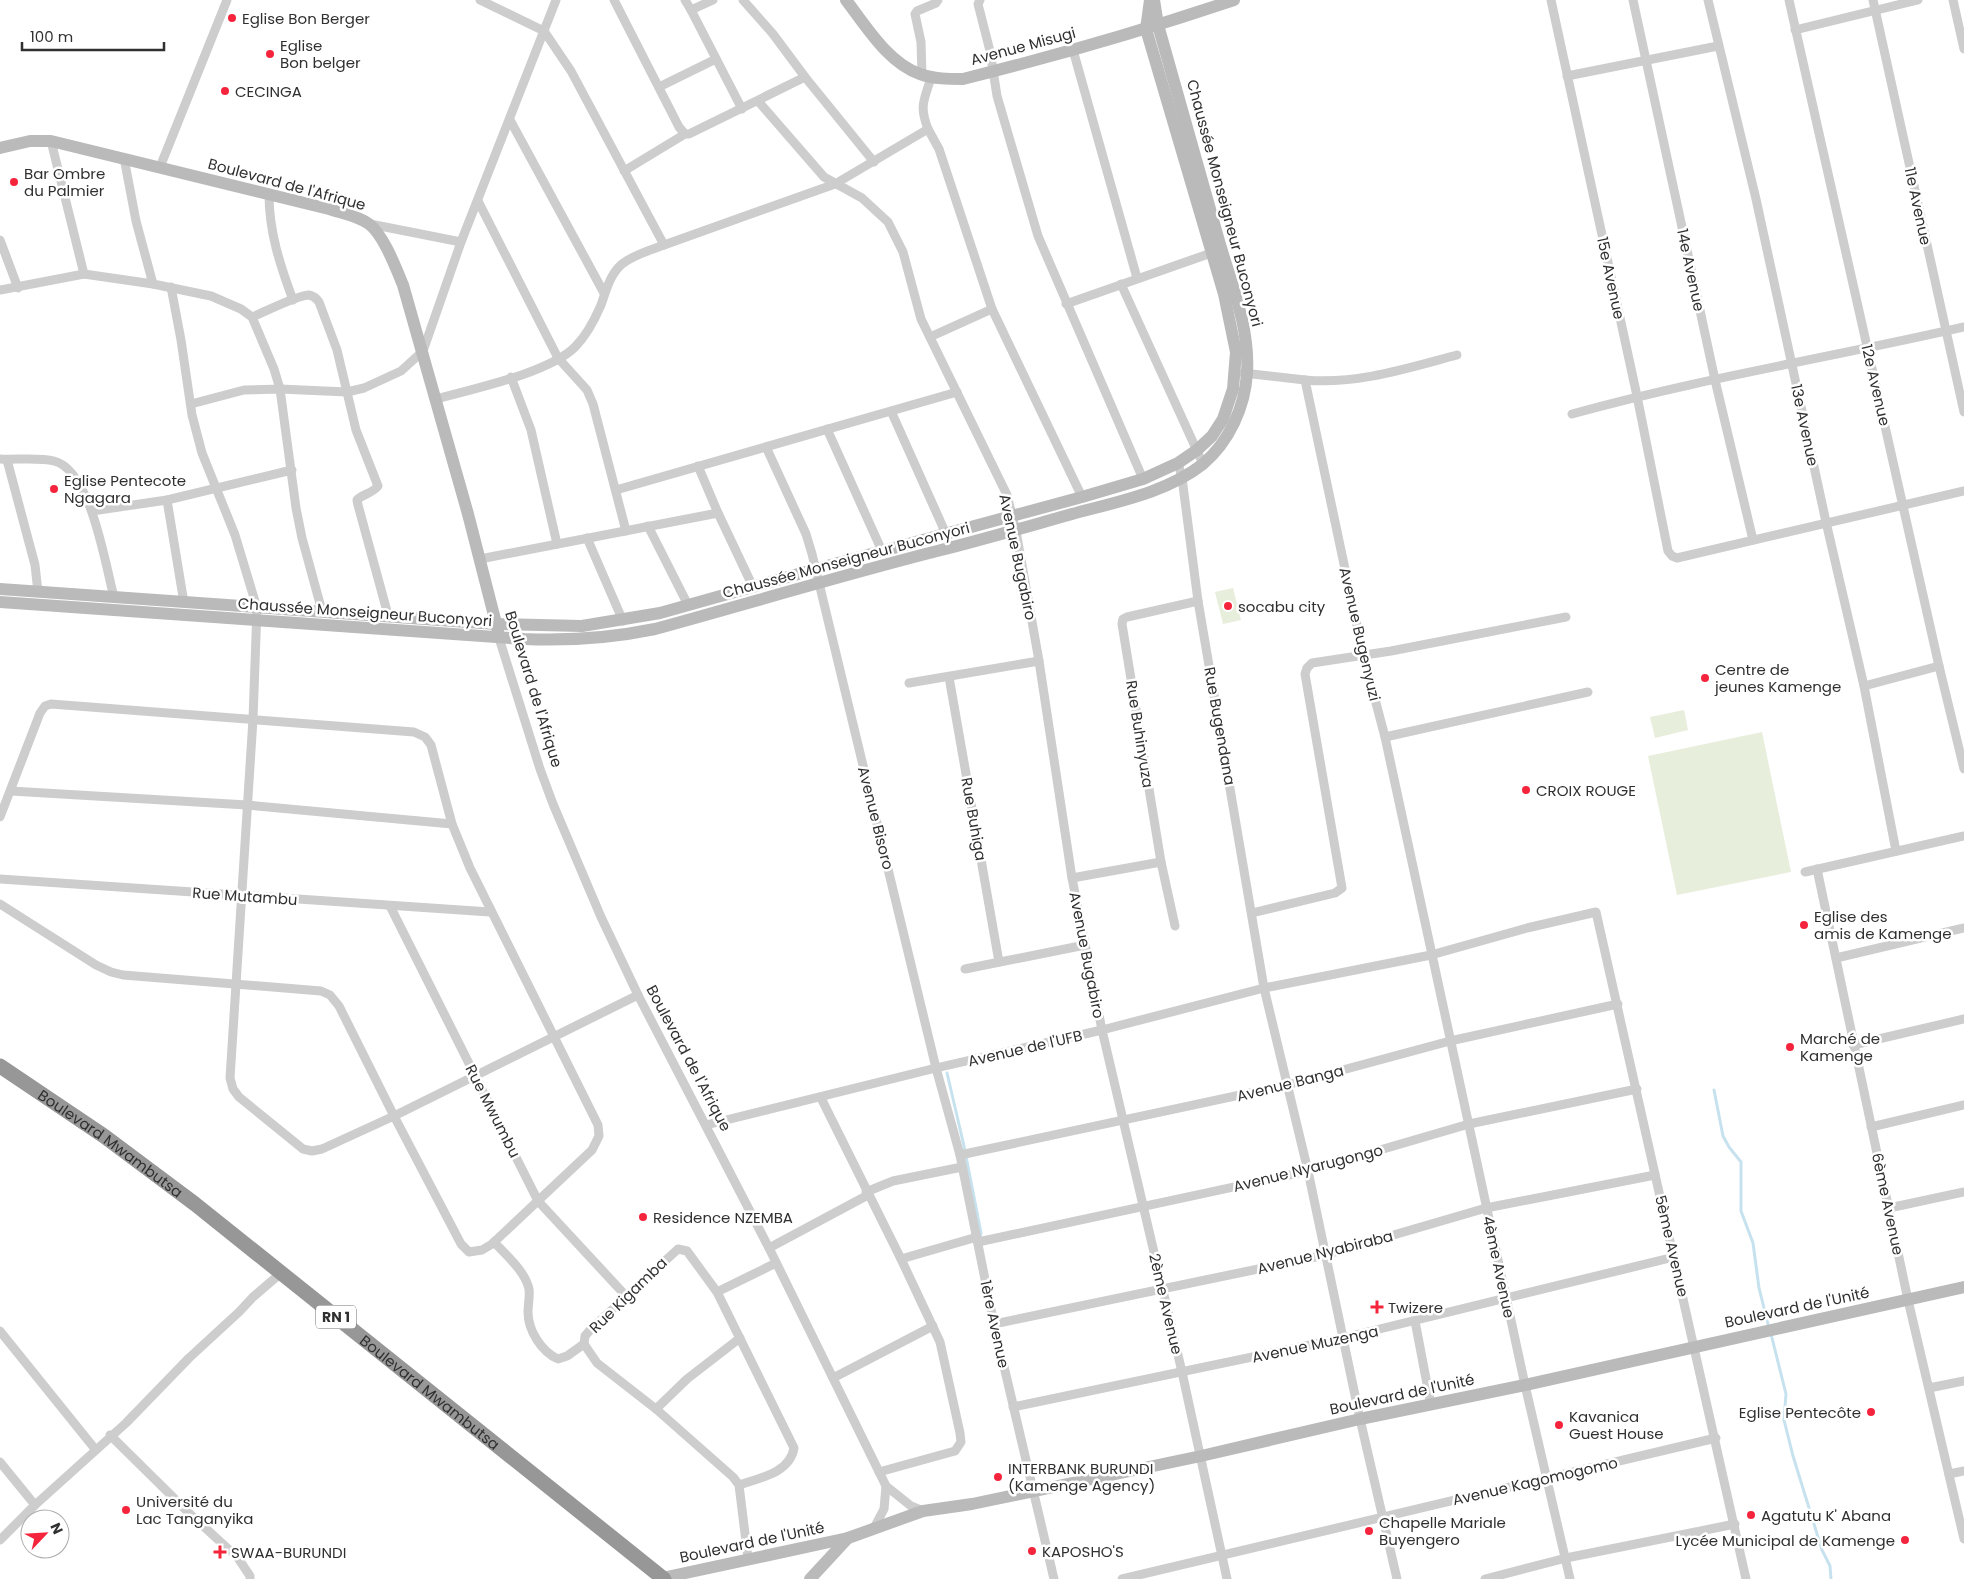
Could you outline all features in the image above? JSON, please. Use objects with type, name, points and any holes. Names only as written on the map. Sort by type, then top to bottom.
[{"type":"highway","name":"Boulevard Mwambutsa","points":[[0,1066],[104,1136],[195,1204],[663,1578]]},
{"type":"street","points":[[160,167],[226,0]]},
{"type":"street","points":[[480,0],[492,3],[544,31],[571,71],[664,245]]},
{"type":"street","points":[[191,404],[244,390],[280,389],[347,392],[364,388],[401,371],[423,351],[461,242],[556,0]]},
{"type":"street","points":[[614,0],[676,121],[685,134]]},
{"type":"street","points":[[685,0],[742,109]]},
{"type":"street","points":[[691,10],[713,0]]},
{"type":"street","points":[[743,0],[773,34],[805,77],[874,162]]},
{"type":"street","name":"Avenue Misugi","points":[[846,0],[872,34],[890,54],[905,66],[927,76],[963,79],[1152,27],[1234,0]]},
{"type":"street","points":[[938,0],[936,3],[916,11],[915,14],[927,76],[922,106],[924,117],[938,149],[992,309],[1082,497]]},
{"type":"street","points":[[980,0],[978,4],[990,51],[997,96],[1035,228],[1066,304],[1143,478]]},
{"type":"street","name":"Chaussée Monseigneur Buconyori","points":[[0,589],[184,603],[258,614],[499,638],[559,640],[620,636],[1123,501],[1182,478],[1203,464],[1219,448],[1231,430],[1240,411],[1241,373],[1217,251],[1152,27],[1150,0]]},
{"type":"street","name":"Chaussée Monseigneur Buconyori","points":[[1152,27],[1154,0]]},
{"type":"street","name":"15e Avenue","points":[[1552,0],[1637,396],[1668,551],[1672,556],[1678,558],[1753,540]]},
{"type":"street","name":"14e Avenue","points":[[1633,0],[1715,380],[1753,540]]},
{"type":"street","name":"13e Avenue","points":[[1708,0],[1753,190],[1864,686],[1896,851]]},
{"type":"street","name":"12e Avenue","points":[[1789,0],[1939,666],[1964,769]]},
{"type":"street","name":"11e Avenue","points":[[1873,0],[1964,412]]},
{"type":"street","points":[[1795,30],[1918,0]]},
{"type":"street","points":[[1953,0],[1964,49]]},
{"type":"street","points":[[1567,76],[1718,46]]},
{"type":"street","points":[[1073,50],[1137,278]]},
{"type":"street","points":[[659,87],[716,59]]},
{"type":"street","points":[[624,171],[685,134],[695,132],[805,77]]},
{"type":"street","name":"Avenue Bugabiro","points":[[758,101],[815,168],[835,184],[862,198],[888,222],[903,252],[915,298],[930,337],[1007,495],[1016,531],[1039,662],[1072,878],[1102,1030]]},
{"type":"street","points":[[510,120],[604,293]]},
{"type":"street","points":[[436,399],[531,371],[574,348],[596,315],[604,293],[622,264],[664,245],[835,184],[928,129]]},
{"type":"street","name":"Boulevard de l'Afrique","points":[[0,148],[30,141],[51,141],[329,209],[370,224],[394,261],[403,285],[480,559],[499,638],[540,769],[601,917],[638,995],[769,1248],[886,1486],[911,1506],[923,1511]]},
{"type":"street","points":[[51,141],[84,274]]},
{"type":"street","points":[[124,158],[136,221],[153,284]]},
{"type":"street","points":[[269,194],[269,215],[273,242],[292,300]]},
{"type":"street","points":[[478,201],[558,358],[587,390],[593,404],[626,531]]},
{"type":"street","points":[[370,224],[461,242]]},
{"type":"street","points":[[0,240],[18,288]]},
{"type":"street","points":[[1066,304],[1217,251]]},
{"type":"street","points":[[0,290],[84,274],[153,284],[211,296],[241,309],[252,317],[280,389],[302,538],[322,611]]},
{"type":"street","points":[[1121,284],[1203,464]]},
{"type":"street","points":[[170,288],[202,453],[246,569],[258,614],[230,1078],[233,1089],[240,1097],[303,1149],[312,1152],[394,1116],[638,995]]},
{"type":"street","points":[[252,317],[309,295],[319,302],[337,350],[356,430],[378,486],[375,490],[357,500],[388,616]]},
{"type":"street","points":[[930,337],[992,309]]},
{"type":"street","points":[[1572,414],[1637,396],[1868,349],[1964,327]]},
{"type":"street","points":[[1241,373],[1325,382],[1366,377],[1457,355]]},
{"type":"street","name":"Chaussée Monseigneur Buconyori","points":[[0,602],[146,614],[258,614],[322,611],[496,624],[582,626],[623,620],[688,605],[1012,517],[1143,478],[1178,463],[1198,450],[1212,436],[1223,419],[1233,389],[1241,373]]},
{"type":"street","points":[[511,377],[531,430],[557,544]]},
{"type":"street","name":"Avenue Bugenyuzi","points":[[1305,380],[1432,955]]},
{"type":"street","points":[[616,490],[957,392]]},
{"type":"street","points":[[891,411],[946,534]]},
{"type":"street","points":[[827,430],[882,551]]},
{"type":"street","name":"Avenue Bisoro","points":[[766,447],[806,534],[816,569],[936,1068]]},
{"type":"street","points":[[38,592],[34,565],[4,460],[53,460],[64,464],[74,474],[82,487],[92,511],[114,597]]},
{"type":"street","name":"Rue Bugendana","points":[[1178,463],[1182,478],[1198,601],[1264,988],[1308,1171],[1360,1419],[1384,1516],[1397,1579]]},
{"type":"street","points":[[698,466],[753,587]]},
{"type":"street","points":[[92,511],[167,500],[292,470]]},
{"type":"street","points":[[1753,540],[1964,491]]},
{"type":"street","points":[[167,500],[184,603]]},
{"type":"street","points":[[480,559],[718,513]]},
{"type":"street","points":[[648,526],[688,605]]},
{"type":"street","points":[[587,538],[623,620]]},
{"type":"street","name":"Rue Buhinyuza","points":[[1175,926],[1161,862],[1122,619],[1198,601]]},
{"type":"street","points":[[1252,913],[1335,893],[1342,888],[1305,674],[1307,668],[1317,661],[1391,652],[1566,617]]},
{"type":"street","points":[[909,683],[1039,662]]},
{"type":"street","points":[[1864,686],[1939,666]]},
{"type":"street","name":"Rue Buhiga","points":[[949,677],[999,962]]},
{"type":"street","points":[[1385,737],[1588,692]]},
{"type":"street","points":[[0,817],[40,712],[45,706],[51,704],[253,718],[414,732],[425,737],[431,745],[452,824],[490,912],[598,1125],[599,1136],[592,1150],[494,1242],[482,1250],[470,1252],[461,1244],[339,1006],[330,995],[321,991],[123,975],[111,972],[96,965],[0,904]]},
{"type":"street","points":[[11,791],[247,805],[452,824]]},
{"type":"street","points":[[1804,872],[1964,836]]},
{"type":"street","points":[[1072,878],[1161,862]]},
{"type":"street","name":"6ème Avenue","points":[[1817,869],[1908,1300],[1964,1539]]},
{"type":"street","name":"Rue Mutambu","points":[[0,879],[490,912]]},
{"type":"street","name":"Rue Mwumbu","points":[[390,906],[538,1201],[626,1296]]},
{"type":"street","name":"Avenue de l'UFB","points":[[706,1125],[936,1068],[1102,1030],[1264,988],[1432,955],[1527,928],[1596,912]]},
{"type":"street","name":"5ème Avenue","points":[[1596,912],[1716,1438],[1746,1579]]},
{"type":"street","points":[[1836,958],[1964,928]]},
{"type":"street","points":[[965,969],[1085,945]]},
{"type":"street","name":"4ème Avenue","points":[[1432,955],[1506,1300],[1570,1579]]},
{"type":"street","name":"Avenue Banga","points":[[960,1155],[1287,1085],[1450,1041],[1618,1004]]},
{"type":"street","points":[[1853,1045],[1964,1019]]},
{"type":"street","name":"2ème Avenue","points":[[1102,1030],[1182,1372],[1227,1579]]},
{"type":"street","name":"1ère Avenue","points":[[936,1068],[960,1155],[994,1324],[1054,1579]]},
{"type":"street","name":"Avenue Nyarugongo","points":[[901,1259],[978,1239],[1308,1171],[1469,1124],[1637,1089]]},
{"type":"street","points":[[820,1098],[933,1326],[944,1356],[961,1442],[955,1451],[879,1472]]},
{"type":"street","points":[[1871,1127],[1964,1105]]},
{"type":"street","points":[[769,1248],[867,1193],[893,1181],[962,1167]]},
{"type":"street","name":"Avenue Nyabiraba","points":[[994,1324],[1325,1255],[1486,1208],[1655,1175]]},
{"type":"street","points":[[1889,1208],[1964,1192]]},
{"type":"street","points":[[494,1242],[524,1277],[529,1289],[529,1321],[540,1344],[548,1354],[558,1359],[567,1356],[584,1344],[597,1363],[656,1409],[727,1471],[738,1485],[748,1558]]},
{"type":"street","name":"Rue Kigamba","points":[[584,1344],[585,1336],[674,1251],[682,1248],[687,1250],[717,1292]]},
{"type":"street","name":"Avenue Muzenga","points":[[1013,1407],[1343,1338],[1506,1300],[1674,1257]]},
{"type":"street","points":[[738,1485],[777,1471],[793,1456],[794,1448],[717,1292],[776,1263]]},
{"type":"street","points":[[0,1540],[138,1410],[245,1304],[281,1273]]},
{"type":"street","name":"Boulevard de l'Unité","points":[[663,1578],[748,1558],[848,1538],[923,1511],[972,1504],[1201,1456],[1360,1419],[1525,1385],[1964,1287]]},
{"type":"street","points":[[1415,1321],[1430,1405]]},
{"type":"street","points":[[833,1378],[933,1326]]},
{"type":"street","points":[[0,1331],[95,1449]]},
{"type":"street","points":[[656,1409],[687,1379],[740,1338]]},
{"type":"street","points":[[1929,1388],[1964,1381]]},
{"type":"street","points":[[110,1435],[189,1513],[238,1558],[250,1579]]},
{"type":"street","name":"Avenue Kagomogomo","points":[[1122,1579],[1716,1438]]},
{"type":"street","points":[[0,1462],[35,1505]]},
{"type":"street","points":[[1949,1474],[1964,1471]]},
{"type":"street","points":[[874,1528],[884,1509],[886,1486]]},
{"type":"street","points":[[1485,1579],[1566,1558],[1734,1524]]},
{"type":"street","name":"Boulevard de l'Unité","points":[[810,1579],[848,1538]]},
{"type":"green space","name":"socabu city","points":[[1233,588],[1241,620],[1223,624],[1215,592]]},
{"type":"green space","points":[[1684,710],[1688,730],[1655,738],[1650,717]]},
{"type":"green space","points":[[1762,732],[1791,872],[1677,895],[1648,756]]},
{"type":"waterway","points":[[947,1073],[964,1146],[981,1233],[980,1238]]},
{"type":"waterway","points":[[1714,1090],[1723,1136],[1741,1162],[1741,1211],[1753,1243],[1759,1288],[1769,1328]]},
{"type":"waterway","points":[[1771,1334],[1786,1394],[1784,1420],[1822,1550],[1830,1566],[1831,1579]]},
{"type":"place","name":"Eglise Bon Berger","points":[[232,18]]},
{"type":"place","name":"Eglise Bon belger","points":[[270,54]]},
{"type":"place","name":"CECINGA","points":[[225,91]]},
{"type":"place","name":"Bar Ombre du Palmier","points":[[14,182]]},
{"type":"place","name":"Eglise Pentecote Ngagara","points":[[54,489]]},
{"type":"place","name":"socabu city","points":[[1228,606]]},
{"type":"place","name":"Centre de jeunes Kamenge","points":[[1705,678]]},
{"type":"place","name":"CROIX ROUGE","points":[[1526,790]]},
{"type":"place","name":"Eglise des amis de Kamenge","points":[[1804,925]]},
{"type":"place","name":"Marché de Kamenge","points":[[1790,1047]]},
{"type":"place","name":"Residence NZEMBA","points":[[643,1217]]},
{"type":"place","name":"Twizere","points":[[1377,1307]]},
{"type":"place","name":"Eglise Pentecôte","points":[[1871,1412]]},
{"type":"place","name":"Kavanica Guest House","points":[[1559,1425]]},
{"type":"place","name":"INTERBANK BURUNDI (Kamenge Agency)","points":[[998,1477]]},
{"type":"place","name":"Université du Lac Tanganyika","points":[[126,1510]]},
{"type":"place","name":"Agatutu K' Abana","points":[[1751,1515]]},
{"type":"place","name":"Chapelle Mariale Buyengero","points":[[1369,1531]]},
{"type":"place","name":"Lycée Municipal de Kamenge","points":[[1905,1540]]},
{"type":"place","name":"KAPOSHO'S","points":[[1032,1551]]},
{"type":"place","name":"SWAA-BURUNDI","points":[[220,1552]]}]
